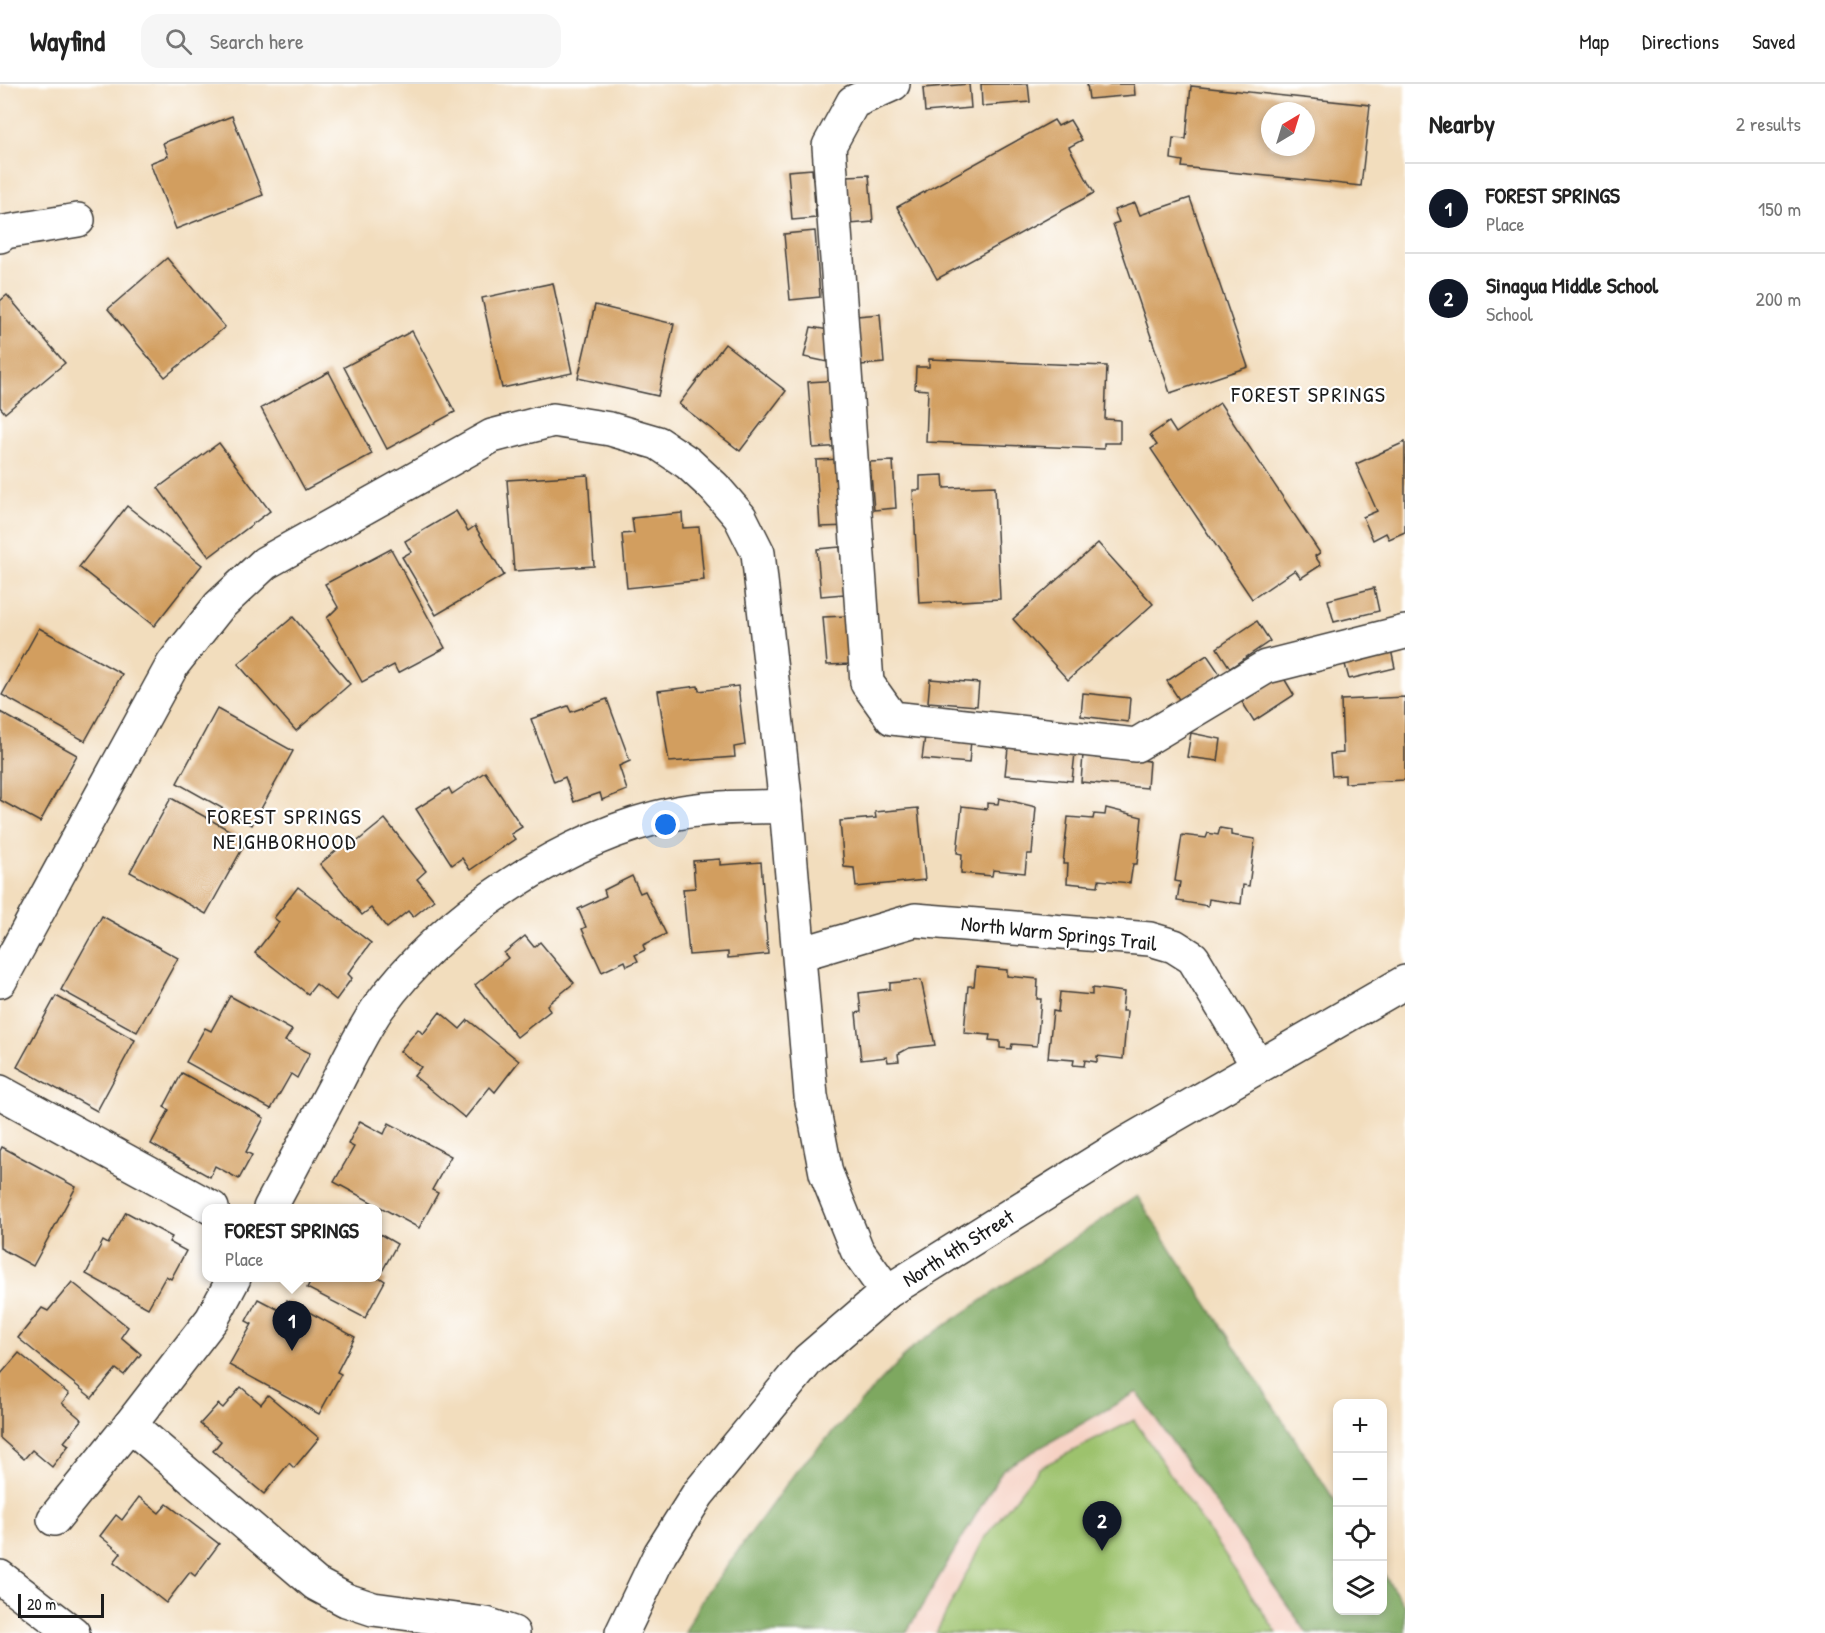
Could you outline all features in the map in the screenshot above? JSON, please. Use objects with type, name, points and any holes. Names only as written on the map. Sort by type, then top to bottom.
[{"type":"street","points":[[893,84],[853,102],[829,146],[867,682],[892,718],[1136,745],[1266,667],[1405,632]]},
{"type":"street","points":[[0,236],[5,232],[78,220]]},
{"type":"street","points":[[0,981],[173,664],[219,606],[265,562],[492,436],[553,420],[610,429],[658,443],[688,463],[740,517],[758,553],[786,806],[812,1096],[826,1173],[857,1250],[887,1292]]},
{"type":"street","points":[[273,1204],[378,1008],[415,966],[482,906],[514,882],[558,856],[593,838],[634,824],[679,813],[786,806]]},
{"type":"street","name":"North Warm Springs Trail","points":[[800,954],[915,920],[1150,939],[1174,946],[1193,958],[1258,1066]]},
{"type":"street","name":"North 4th Street","points":[[622,1633],[660,1554],[698,1494],[808,1360],[887,1292],[1128,1142],[1405,982]]},
{"type":"street","points":[[0,1092],[203,1204]]},
{"type":"street","points":[[54,1519],[212,1319],[232,1282]]},
{"type":"street","points":[[130,1425],[315,1584],[346,1600],[373,1609],[486,1624],[513,1633]]},
{"type":"street","points":[[0,1577],[73,1633]]},
{"type":"shaded area","points":[[1137,1392],[1307,1633],[906,1633],[1003,1469]]},
{"type":"green space","points":[[1137,1196],[1333,1498],[1333,1615],[1387,1615],[1387,1579],[1405,1607],[1405,1633],[1307,1633],[1137,1392],[1003,1469],[906,1633],[685,1633],[699,1604],[797,1470],[913,1347]]},
{"type":"green space","points":[[1134,1420],[1277,1633],[936,1633],[985,1537],[1039,1468]]},
{"type":"building","points":[[969,84],[971,108],[925,112],[923,88]]},
{"type":"building","points":[[981,84],[1028,84],[1030,102],[982,106]]},
{"type":"building","points":[[1087,84],[1134,84],[1135,95],[1089,99]]},
{"type":"building","points":[[1191,86],[1370,105],[1361,186],[1182,167],[1183,161],[1171,159],[1173,138],[1186,139]]},
{"type":"building","points":[[232,116],[263,195],[176,229],[150,163],[168,156],[163,143]]},
{"type":"building","points":[[1054,120],[1058,126],[1070,120],[1082,140],[1069,147],[1094,193],[937,279],[897,207]]},
{"type":"building","points":[[812,169],[816,218],[792,220],[788,171]]},
{"type":"building","points":[[869,175],[873,222],[850,224],[847,176]]},
{"type":"building","points":[[1190,198],[1248,367],[1170,393],[1113,224],[1119,222],[1114,210],[1135,203],[1140,215]]},
{"type":"building","points":[[815,231],[820,297],[790,300],[784,234]]},
{"type":"building","points":[[167,258],[225,327],[165,377],[108,309]]},
{"type":"building","points":[[553,283],[572,373],[502,388],[482,298]]},
{"type":"building","points":[[7,295],[65,363],[5,413],[0,407],[0,301]]},
{"type":"building","points":[[595,305],[674,324],[658,396],[578,378]]},
{"type":"building","points":[[880,314],[884,363],[861,365],[857,316]]},
{"type":"building","points":[[811,327],[835,331],[828,362],[804,357]]},
{"type":"building","points":[[412,331],[455,412],[387,449],[344,367]]},
{"type":"building","points":[[725,344],[786,391],[740,451],[679,404]]},
{"type":"building","points":[[929,359],[1107,366],[1105,419],[1120,420],[1120,443],[1104,443],[1104,449],[926,442],[928,390],[915,389],[916,367],[929,367]]},
{"type":"building","points":[[329,372],[372,454],[305,490],[261,408]]},
{"type":"building","points":[[839,380],[844,446],[813,448],[808,382]]},
{"type":"building","points":[[1220,403],[1320,553],[1315,556],[1321,565],[1301,578],[1295,570],[1252,599],[1151,449],[1157,445],[1150,435],[1169,422],[1176,433]]},
{"type":"building","points":[[1405,442],[1405,532],[1389,539],[1386,533],[1373,540],[1363,517],[1377,511],[1356,464]]},
{"type":"building","points":[[219,443],[270,511],[209,557],[158,488]]},
{"type":"building","points":[[844,459],[849,526],[820,527],[816,460]]},
{"type":"building","points":[[893,461],[896,508],[874,510],[870,462]]},
{"type":"building","points":[[588,475],[594,566],[514,571],[507,480]]},
{"type":"building","points":[[943,475],[944,488],[995,486],[1000,599],[919,603],[913,490],[920,490],[920,476]]},
{"type":"building","points":[[127,506],[202,565],[154,626],[79,567]]},
{"type":"building","points":[[456,511],[468,531],[475,526],[504,575],[436,615],[402,557],[411,552],[405,541]]},
{"type":"building","points":[[682,513],[683,528],[699,527],[704,580],[627,588],[622,534],[634,533],[632,518]]},
{"type":"building","points":[[1098,543],[1153,604],[1068,680],[1013,619]]},
{"type":"building","points":[[840,547],[844,594],[821,596],[817,549]]},
{"type":"building","points":[[391,549],[445,648],[398,673],[394,665],[362,682],[327,618],[338,607],[325,584]]},
{"type":"building","points":[[1374,588],[1379,611],[1334,622],[1328,600]]},
{"type":"building","points":[[847,616],[850,664],[827,665],[823,617]]},
{"type":"building","points":[[293,617],[350,684],[296,731],[238,664]]},
{"type":"building","points":[[1257,621],[1270,641],[1230,668],[1217,648]]},
{"type":"building","points":[[39,628],[122,674],[85,741],[2,695]]},
{"type":"building","points":[[1390,645],[1395,668],[1349,679],[1343,657]]},
{"type":"building","points":[[1207,655],[1220,674],[1180,701],[1167,681]]},
{"type":"building","points":[[1282,675],[1294,695],[1254,721],[1242,702]]},
{"type":"building","points":[[930,679],[979,683],[977,706],[928,702]]},
{"type":"building","points":[[698,686],[699,691],[738,686],[745,745],[734,747],[735,757],[669,762],[658,691]]},
{"type":"building","points":[[1083,693],[1130,698],[1128,722],[1081,716]]},
{"type":"building","points":[[1405,697],[1405,780],[1345,783],[1345,775],[1332,776],[1330,754],[1343,753],[1341,700]]},
{"type":"building","points":[[607,699],[630,761],[619,766],[627,790],[602,800],[600,793],[574,802],[565,777],[554,782],[531,719],[568,706],[571,712]]},
{"type":"building","points":[[217,709],[293,751],[252,825],[177,783]]},
{"type":"building","points":[[0,712],[77,755],[40,822],[0,800]]},
{"type":"building","points":[[1191,733],[1221,739],[1218,761],[1187,757]]},
{"type":"building","points":[[925,736],[971,740],[969,763],[922,759]]},
{"type":"building","points":[[1008,748],[1075,753],[1072,781],[1005,775]]},
{"type":"building","points":[[1083,754],[1149,761],[1147,788],[1081,782]]},
{"type":"building","points":[[485,772],[522,827],[511,834],[515,839],[470,870],[462,858],[452,865],[416,809],[449,788],[452,794]]},
{"type":"building","points":[[171,798],[247,840],[206,914],[130,872]]},
{"type":"building","points":[[999,798],[1036,807],[1032,854],[1027,854],[1025,873],[993,870],[992,876],[961,873],[962,854],[957,853],[962,806],[987,809],[987,803],[998,804]]},
{"type":"building","points":[[918,808],[925,880],[856,887],[854,868],[844,867],[840,821],[876,818],[875,812]]},
{"type":"building","points":[[1106,808],[1142,817],[1137,864],[1133,864],[1130,883],[1099,880],[1098,886],[1067,883],[1068,864],[1063,864],[1068,817],[1093,819],[1094,814],[1105,815]]},
{"type":"building","points":[[385,819],[426,871],[417,879],[434,900],[413,917],[408,911],[387,928],[371,908],[362,915],[320,864],[350,839],[354,844]]},
{"type":"building","points":[[1220,828],[1231,830],[1231,835],[1255,839],[1249,886],[1243,885],[1241,904],[1209,899],[1208,906],[1177,901],[1180,882],[1175,881],[1182,835],[1206,838],[1208,833],[1218,835]]},
{"type":"building","points":[[720,859],[720,865],[761,862],[768,954],[728,958],[728,952],[689,955],[683,889],[695,888],[693,861]]},
{"type":"building","points":[[632,876],[640,893],[645,891],[666,934],[643,945],[645,950],[635,955],[638,961],[627,966],[625,961],[602,972],[582,929],[586,927],[578,909],[606,896],[604,890]]},
{"type":"building","points":[[298,887],[371,943],[348,974],[352,978],[336,1000],[316,984],[308,994],[255,953],[279,922],[274,918]]},
{"type":"building","points":[[102,916],[178,958],[137,1032],[61,990]]},
{"type":"building","points":[[525,936],[534,947],[540,942],[574,983],[547,1005],[550,1011],[517,1037],[475,985],[508,958],[504,953]]},
{"type":"building","points":[[976,967],[1007,970],[1007,976],[1038,979],[1037,999],[1041,999],[1037,1046],[1012,1044],[1011,1049],[1000,1048],[1000,1041],[989,1040],[990,1035],[964,1033],[968,986],[974,986]]},
{"type":"building","points":[[921,980],[935,1045],[909,1048],[898,1054],[899,1061],[888,1062],[887,1057],[861,1060],[856,1013],[861,1012],[859,993],[890,989],[890,983]]},
{"type":"building","points":[[1092,988],[1124,992],[1122,1011],[1127,1011],[1123,1059],[1097,1056],[1097,1062],[1085,1060],[1084,1066],[1073,1065],[1074,1060],[1048,1058],[1053,1011],[1058,1012],[1060,992],[1092,995]]},
{"type":"building","points":[[56,996],[135,1040],[97,1111],[17,1067]]},
{"type":"building","points":[[230,996],[292,1030],[285,1041],[310,1053],[297,1078],[291,1074],[271,1109],[186,1062],[205,1028],[211,1031]]},
{"type":"building","points":[[440,1012],[460,1029],[468,1020],[519,1061],[495,1092],[490,1087],[465,1118],[414,1076],[421,1067],[400,1051],[418,1029],[423,1034]]},
{"type":"building","points":[[182,1073],[264,1118],[246,1152],[252,1155],[239,1179],[215,1166],[210,1177],[151,1144],[169,1110],[164,1107]]},
{"type":"building","points":[[360,1121],[384,1134],[389,1123],[451,1156],[432,1190],[438,1193],[419,1228],[382,1208],[382,1204],[375,1204],[334,1182],[354,1147],[348,1144]]},
{"type":"building","points":[[2,1147],[76,1187],[33,1266],[0,1248],[0,1151]]},
{"type":"building","points":[[126,1212],[172,1237],[169,1242],[186,1251],[171,1279],[166,1276],[148,1308],[86,1274],[103,1241],[108,1244]]},
{"type":"building","points":[[382,1235],[397,1244],[382,1272]]},
{"type":"building","points":[[382,1279],[385,1281],[365,1318],[307,1288],[310,1282],[382,1282]]},
{"type":"building","points":[[72,1282],[128,1327],[121,1337],[141,1354],[124,1375],[116,1369],[92,1398],[18,1338],[42,1308],[48,1311]]},
{"type":"building","points":[[258,1299],[281,1311],[287,1300],[355,1337],[337,1372],[341,1374],[319,1414],[229,1365],[252,1324],[246,1321]]},
{"type":"building","points":[[19,1353],[69,1394],[62,1403],[82,1420],[64,1442],[69,1445],[52,1467],[32,1450],[24,1459],[0,1438],[0,1375]]},
{"type":"building","points":[[241,1387],[261,1404],[268,1395],[319,1438],[294,1468],[289,1463],[264,1494],[213,1451],[221,1441],[200,1424],[218,1404],[223,1408]]},
{"type":"building","points":[[139,1497],[159,1513],[167,1504],[219,1544],[195,1576],[190,1572],[166,1603],[114,1562],[121,1553],[100,1536],[116,1515],[122,1520]]},
{"type":"place","name":"FOREST SPRINGS","points":[[292,1351]]},
{"type":"place","name":"Sinagua Middle School","points":[[1102,1551]]},
{"type":"district","name":"FOREST SPRINGS","points":[[1309,394]]},
{"type":"district","name":"FOREST SPRINGS NEIGHBORHOOD","points":[[285,828]]}]
